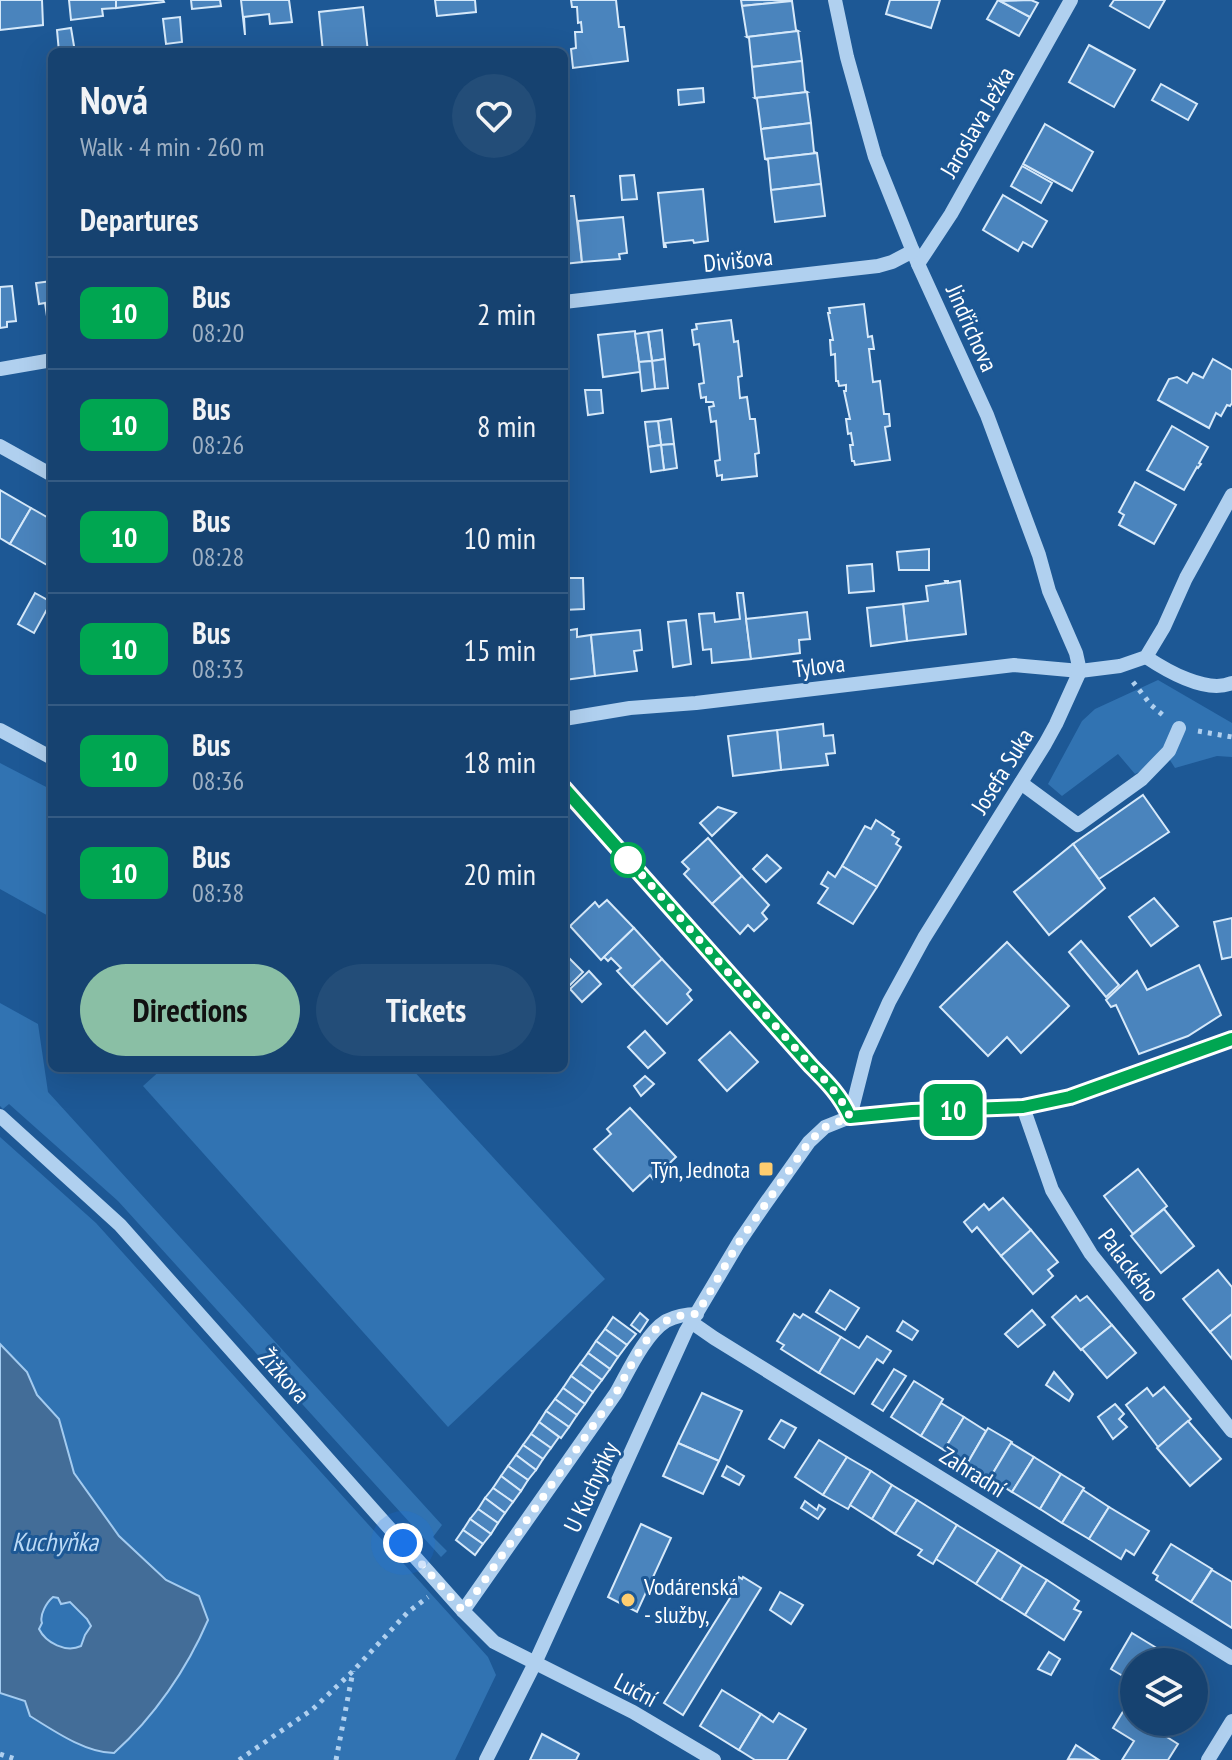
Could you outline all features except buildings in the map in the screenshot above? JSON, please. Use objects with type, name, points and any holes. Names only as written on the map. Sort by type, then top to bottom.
[{"type":"street","name":"Jindřichova","points":[[835,0],[847,57],[875,157],[916,258],[987,415],[1080,671]]},
{"type":"street","name":"Jaroslava Ježka","points":[[916,258],[951,214],[1071,0]]},
{"type":"street","name":"Divišova","points":[[568,302],[867,267],[916,258]]},
{"type":"street","points":[[0,369],[48,361]]},
{"type":"street","points":[[0,446],[48,473]]},
{"type":"street","points":[[1080,671],[1120,666],[1146,657],[1232,495]]},
{"type":"street","points":[[1146,657],[1162,668],[1198,683],[1213,687],[1232,683]]},
{"type":"street","name":"Tylova","points":[[568,718],[630,708],[1014,665],[1080,671]]},
{"type":"street","name":"Josefa Suka","points":[[850,1117],[866,1054],[889,1002],[924,938],[1056,724],[1080,671]]},
{"type":"street","points":[[1021,783],[1078,825],[1142,779],[1169,751],[1179,728]]},
{"type":"street","points":[[0,730],[48,756]]},
{"type":"street","points":[[568,793],[833,1087],[850,1117]]},
{"type":"street","name":"U Kuchyňky","points":[[486,1760],[535,1663],[694,1318],[739,1242],[809,1142],[825,1127],[850,1117],[912,1111],[1023,1107],[1070,1097],[1232,1039]]},
{"type":"street","name":"Palackého","points":[[1023,1107],[1052,1190],[1091,1254],[1232,1431]]},
{"type":"street","name":"Žižkova","points":[[0,1116],[120,1225],[463,1611],[494,1642],[535,1663]]},
{"type":"street","points":[[463,1611],[616,1393],[654,1331],[666,1321],[681,1315],[694,1318]]},
{"type":"street","name":"Zahradní","points":[[694,1318],[741,1355],[1232,1658]]},
{"type":"street","name":"Luční","points":[[535,1663],[633,1712],[714,1760]]},
{"type":"street","points":[[1208,1760],[1232,1721]]},
{"type":"path","points":[[239,1760],[313,1709],[408,1612],[443,1589]]},
{"type":"path","points":[[336,1760],[353,1671]]},
{"type":"path","points":[[0,1754],[18,1760]]},
{"type":"shaded area","points":[[1158,680],[1232,723],[1232,757],[1217,756],[1175,768],[1168,757],[1135,774],[1118,754],[1062,796],[1048,784],[1082,721],[1095,709]]},
{"type":"shaded area","points":[[0,763],[48,788],[48,916],[0,889]]},
{"type":"shaded area","points":[[0,1003],[38,1024],[48,1092],[442,1525],[433,1537],[447,1551],[441,1557],[118,1201],[9,1104],[3,1109],[0,1106]]},
{"type":"shaded area","points":[[159,1072],[415,1072],[605,1279],[448,1427],[143,1086]]},
{"type":"shaded area","points":[[0,1137],[96,1223],[488,1657],[496,1675],[455,1760],[0,1760],[0,1693],[132,1737],[178,1678],[196,1648],[199,1596],[166,1580],[119,1536],[74,1473],[59,1419],[37,1395],[27,1372],[0,1344]]},
{"type":"shaded area","points":[[53,1597],[62,1604],[70,1602],[91,1626],[81,1646],[74,1649],[58,1645],[45,1638],[39,1629],[44,1609]]},
{"type":"water","name":"Kuchyňka","points":[[0,1344],[27,1372],[37,1395],[59,1419],[74,1473],[119,1536],[166,1580],[199,1596],[208,1620],[168,1691],[143,1724],[114,1753],[70,1740],[30,1716],[25,1701],[0,1693]],"holes":[[[53,1597],[58,1598],[61,1604],[70,1602],[91,1626],[81,1646],[69,1648],[57,1645],[46,1639],[39,1629],[46,1605]]]},
{"type":"bus line","name":"10","points":[[568,793],[833,1087],[850,1117],[912,1111],[1023,1107],[1070,1097],[1232,1039]]},
{"type":"place","name":"Týn, Jednota","points":[[766,1169]]},
{"type":"place","name":"Vodárenská - služby,","points":[[628,1600]]},
{"type":"route","points":[[403,1543],[463,1611],[616,1393],[654,1331],[666,1321],[681,1315],[697,1314],[739,1242],[809,1142],[825,1127],[850,1117],[833,1087],[626,857],[628,860]]}]
